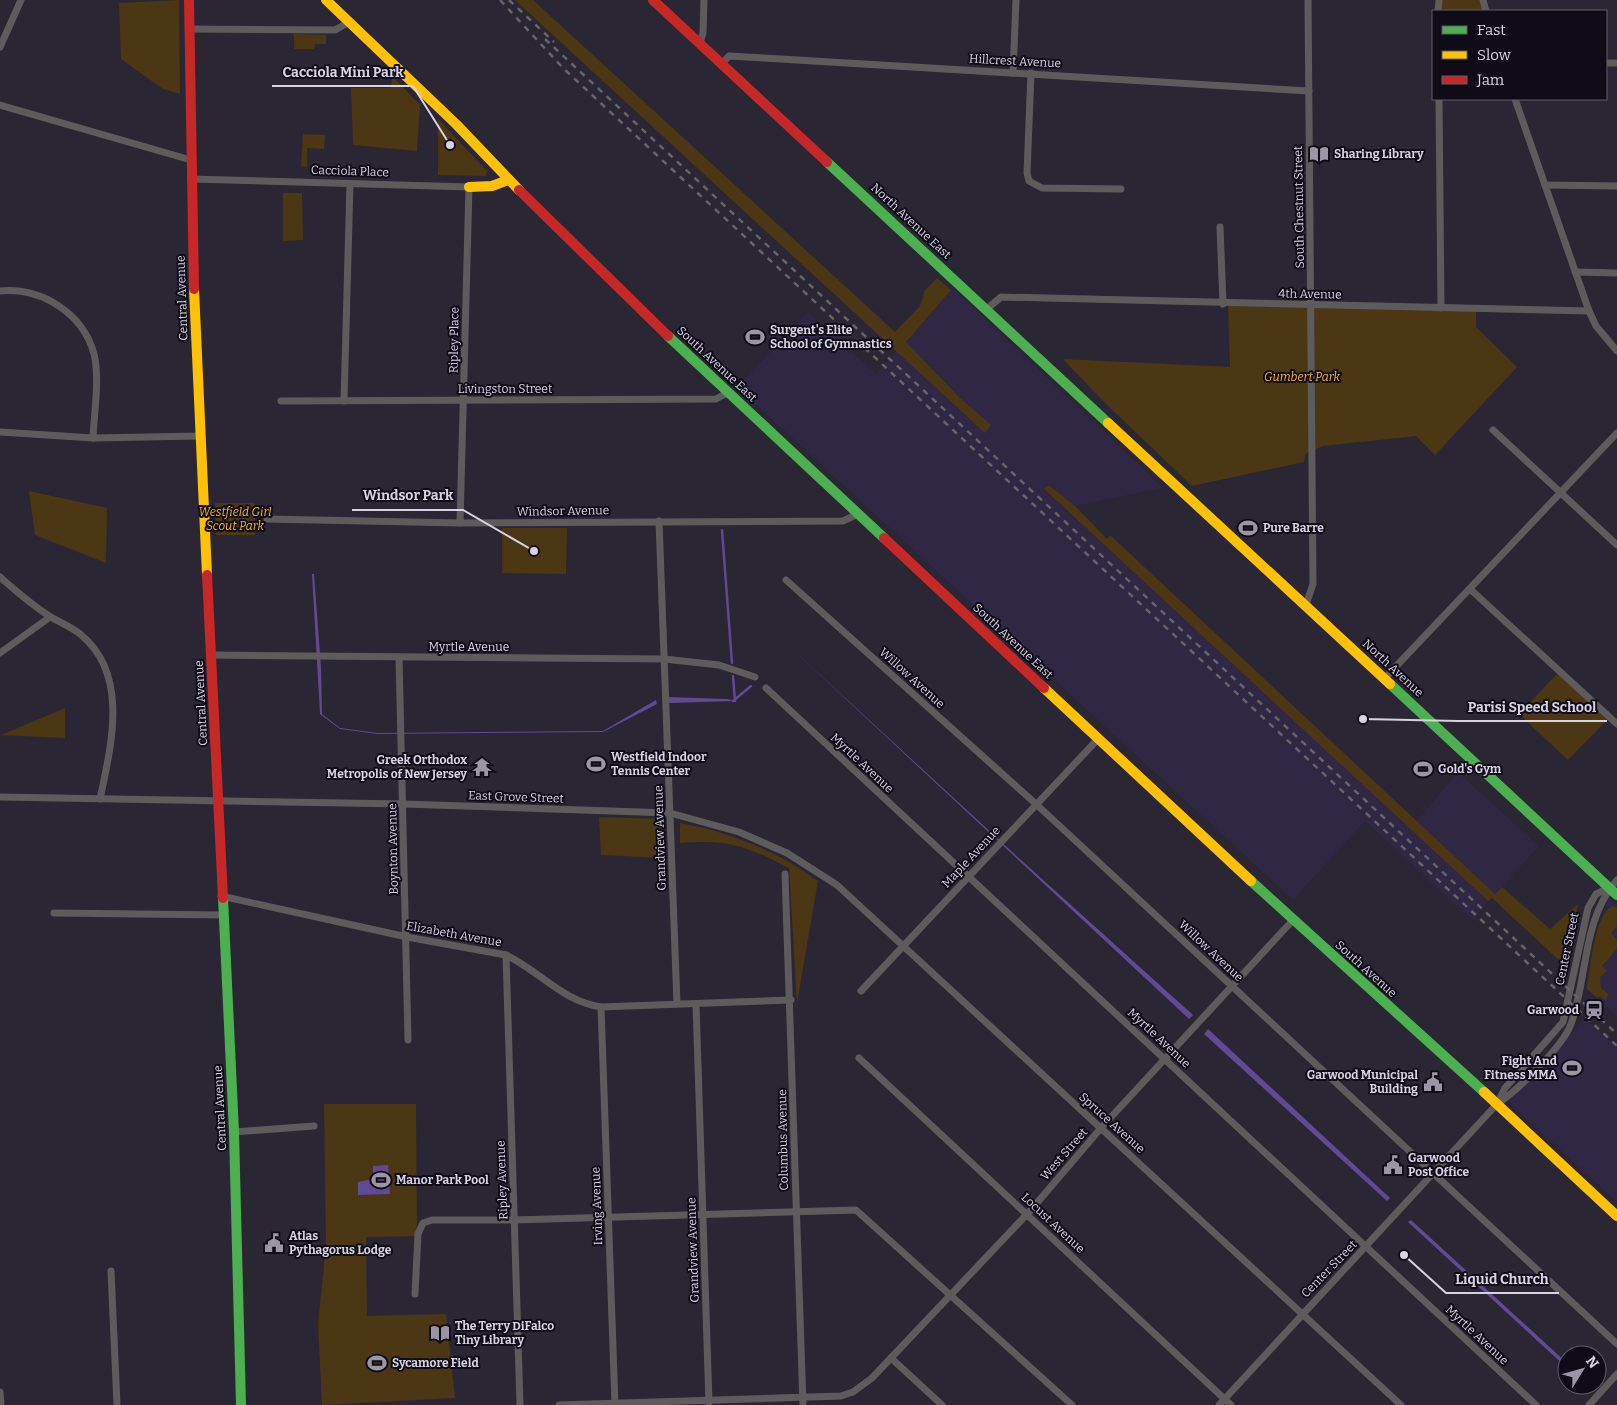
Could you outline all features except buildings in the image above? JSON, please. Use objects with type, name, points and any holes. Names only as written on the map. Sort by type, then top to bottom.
[{"type":"main road","name":"Central Avenue","points":[[189,0],[191,160],[200,436],[234,1132],[241,1405]]},
{"type":"main road","name":"South Avenue East","points":[[326,0],[456,124],[508,180],[616,287],[1098,739]]},
{"type":"main road","name":"North Avenue East","points":[[653,0],[1151,461]]},
{"type":"main road","name":"Cacciola Place","points":[[469,186],[492,186],[508,180]]},
{"type":"main road","name":"North Avenue","points":[[1151,461],[1613,892]]},
{"type":"main road","name":"South Avenue","points":[[1098,739],[1617,1216]]},
{"type":"street","points":[[0,46],[21,0]]},
{"type":"street","points":[[700,43],[703,33],[704,0]]},
{"type":"street","points":[[1013,73],[1016,0]]},
{"type":"street","name":"South Chestnut Street","points":[[1306,605],[1313,584],[1308,0]]},
{"type":"street","points":[[189,30],[335,30],[349,22]]},
{"type":"street","name":"Hillcrest Avenue","points":[[722,63],[728,56],[1309,91]]},
{"type":"street","points":[[1031,73],[1027,173],[1029,181],[1042,188],[1121,188]]},
{"type":"street","points":[[1439,100],[1441,308]]},
{"type":"street","points":[[1515,100],[1588,311],[1596,326],[1617,350]]},
{"type":"street","points":[[0,105],[191,160]]},
{"type":"street","name":"Cacciola Place","points":[[192,179],[469,186]]},
{"type":"street","points":[[344,401],[350,184]]},
{"type":"street","points":[[1545,185],[1617,186]]},
{"type":"street","name":"Ripley Place","points":[[460,523],[469,186]]},
{"type":"street","points":[[1220,227],[1222,304]]},
{"type":"street","points":[[1575,272],[1617,273]]},
{"type":"street","points":[[0,291],[28,292],[46,298],[63,308],[77,322],[87,336],[94,354],[96,376],[93,438]]},
{"type":"street","name":"4th Avenue","points":[[987,309],[1001,297],[1222,304],[1588,311]]},
{"type":"street","name":"Livingston Street","points":[[281,401],[716,398],[729,392]]},
{"type":"street","points":[[1493,430],[1617,545]]},
{"type":"street","points":[[0,432],[93,438],[200,436]]},
{"type":"street","points":[[1385,678],[1617,433]]},
{"type":"street","name":"Windsor Avenue","points":[[267,519],[460,523],[843,521],[858,514]]},
{"type":"street","name":"Grandview Avenue","points":[[659,521],[677,1004]]},
{"type":"street","points":[[0,577],[50,616],[82,635],[104,665],[113,705],[113,735],[100,799]]},
{"type":"street","name":"Willow Avenue","points":[[786,580],[1036,804],[1617,1344]]},
{"type":"street","points":[[1470,589],[1617,724]]},
{"type":"street","points":[[0,653],[50,616]]},
{"type":"street","name":"Myrtle Avenue","points":[[210,654],[664,659],[719,665],[755,677]]},
{"type":"street","name":"Boynton Avenue","points":[[399,657],[404,804],[408,1040]]},
{"type":"street","name":"Myrtle Avenue","points":[[766,688],[1536,1405]]},
{"type":"street","name":"Maple Avenue","points":[[861,991],[904,948],[967,877],[1098,739]]},
{"type":"street","name":"East Grove Street","points":[[0,797],[404,804],[670,813],[739,832],[787,853],[804,864]]},
{"type":"street","name":"Spruce Avenue","points":[[804,864],[836,886],[1400,1405]]},
{"type":"street","name":"Columbus Avenue","points":[[785,874],[791,1000],[803,1401]]},
{"type":"street","name":"Center Street","points":[[1219,1405],[1497,1104],[1505,1088],[1563,1022],[1588,908],[1596,894],[1613,892],[1617,880]]},
{"type":"street","name":"Elizabeth Avenue","points":[[222,896],[407,937],[506,955],[520,962],[576,1001],[601,1007],[791,1000]]},
{"type":"street","points":[[54,913],[222,915]]},
{"type":"street","name":"West Street","points":[[559,1405],[803,1401],[847,1395],[872,1378],[1027,1214],[1101,1128],[1293,920]]},
{"type":"street","name":"Ripley Avenue","points":[[506,955],[520,1405]]},
{"type":"street","name":"Grandview Avenue","points":[[696,1004],[709,1403]]},
{"type":"street","name":"Irving Avenue","points":[[601,1007],[615,1404]]},
{"type":"street","name":"Locust Avenue","points":[[859,1058],[1231,1405]]},
{"type":"street","points":[[234,1132],[314,1126]]},
{"type":"street","points":[[415,1294],[418,1234],[423,1224],[432,1220],[609,1218],[849,1210],[862,1212],[1072,1405]]},
{"type":"street","points":[[111,1271],[116,1405]]},
{"type":"street","points":[[891,1358],[942,1405]]},
{"type":"street","points":[[1589,1405],[1617,1374]]},
{"type":"street","points":[[0,1392],[0,1405]]},
{"type":"shaded area","points":[[953,288],[1163,488],[1075,506],[1049,485],[1044,490],[1411,828],[1458,772],[1539,846],[1472,920],[1365,821],[1293,900],[737,387],[808,312],[876,374]]},
{"type":"shaded area","points":[[312,574],[314,574],[321,668],[322,714],[340,728],[378,733],[603,731],[656,700],[657,704],[603,732],[378,734],[340,729],[320,714]]},
{"type":"shaded area","points":[[791,648],[1010,850],[1193,1015],[1189,1019]]},
{"type":"shaded area","points":[[668,697],[727,699],[735,701],[669,703]]},
{"type":"shaded area","points":[[1608,897],[1617,905],[1617,1016],[1586,988]]},
{"type":"shaded area","points":[[1585,1018],[1617,1048],[1617,1202],[1508,1102]]},
{"type":"shaded area","points":[[1208,1029],[1390,1198],[1387,1201],[1204,1034]]},
{"type":"shaded area","name":"Manor Park Pool","points":[[388,1165],[390,1194],[358,1195],[358,1182],[373,1179],[373,1166]]},
{"type":"shaded area","points":[[1411,1220],[1557,1354],[1557,1359],[1408,1222]]},
{"type":"green space","points":[[179,0],[180,94],[163,89],[121,59],[119,3]]},
{"type":"green space","points":[[515,0],[533,0],[895,332],[920,306],[925,290],[937,278],[951,290],[906,342],[960,398],[991,425],[985,433]]},
{"type":"green space","points":[[1439,0],[1483,0],[1486,10],[1438,10]]},
{"type":"green space","points":[[294,34],[326,35],[326,44],[315,44],[314,49],[294,49]]},
{"type":"green space","points":[[392,76],[420,105],[417,151],[353,145],[351,88],[391,88]]},
{"type":"green space","points":[[438,119],[487,171],[486,176],[438,175]]},
{"type":"green space","points":[[303,134],[325,135],[324,149],[307,148],[307,167],[301,166]]},
{"type":"green space","points":[[283,193],[302,193],[303,240],[283,241]]},
{"type":"green space","name":"Gumbert Park","points":[[1228,305],[1476,306],[1476,327],[1517,367],[1435,455],[1416,436],[1323,446],[1305,454],[1304,462],[1192,486],[1105,403],[1063,359],[1230,367]]},
{"type":"green space","points":[[1049,485],[1075,506],[1107,539],[1110,535],[1495,894],[1502,887],[1550,929],[1578,904],[1565,966],[1492,898],[1488,901],[1044,489]]},
{"type":"green space","points":[[29,491],[107,508],[106,563],[35,535]]},
{"type":"green space","name":"Westfield Girl Scout Park","points":[[215,503],[255,503],[255,535],[216,535]]},
{"type":"green space","points":[[502,528],[567,528],[566,574],[502,573]]},
{"type":"green space","points":[[1558,673],[1607,720],[1568,760],[1519,714]]},
{"type":"green space","points":[[65,708],[65,738],[1,735]]},
{"type":"green space","points":[[599,817],[663,819],[664,858],[601,855]]},
{"type":"green space","points":[[680,823],[735,837],[752,844],[770,852],[818,881],[797,1003],[789,868],[748,849],[724,843],[680,843]]},
{"type":"green space","points":[[1613,906],[1617,908],[1617,926],[1611,933],[1617,940],[1617,949],[1602,966],[1607,971],[1600,977],[1601,988],[1609,995],[1605,1000],[1600,996],[1597,998],[1587,989],[1594,943],[1598,930],[1607,911]]},
{"type":"green space","points":[[324,1104],[416,1104],[417,1236],[366,1237],[367,1316],[446,1314],[455,1398],[322,1405],[318,1323],[326,1246]]},
{"type":"waterway","points":[[722,530],[732,663]]},
{"type":"waterway","points":[[733,676],[735,701]]},
{"type":"waterway","points":[[733,701],[751,686]]},
{"type":"railway","points":[[500,0],[564,69],[1617,1046]]},
{"type":"railway","points":[[509,0],[554,42]]},
{"type":"railway","points":[[545,39],[1617,1034]]},
{"type":"traffic: fast","points":[[827,162],[1108,423]]},
{"type":"traffic: fast","points":[[668,336],[884,538]]},
{"type":"traffic: fast","points":[[1390,684],[1617,895]]},
{"type":"traffic: fast","points":[[1251,881],[1484,1092]]},
{"type":"traffic: fast","points":[[223,898],[234,1132],[241,1405]]},
{"type":"traffic: slow","points":[[326,0],[456,124],[519,190]]},
{"type":"traffic: slow","points":[[469,187],[492,186],[508,180]]},
{"type":"traffic: slow","points":[[194,289],[207,575]]},
{"type":"traffic: slow","points":[[1108,423],[1390,684]]},
{"type":"traffic: slow","points":[[1044,688],[1251,881]]},
{"type":"traffic: slow","points":[[1484,1092],[1617,1216]]},
{"type":"traffic: jam","points":[[189,0],[194,289]]},
{"type":"traffic: jam","points":[[653,0],[827,162]]},
{"type":"traffic: jam","points":[[519,190],[668,336]]},
{"type":"traffic: jam","points":[[884,538],[1044,688]]},
{"type":"traffic: jam","points":[[207,575],[223,898]]},
{"type":"place","name":"Cacciola Mini Park","points":[[450,145]]},
{"type":"place","name":"Sharing Library","points":[[1319,154]]},
{"type":"place","name":"Surgent's Elite School of Gymnastics","points":[[755,337]]},
{"type":"place","name":"Pure Barre","points":[[1248,528]]},
{"type":"place","name":"Windsor Park","points":[[534,551]]},
{"type":"place","name":"Parisi Speed School","points":[[1363,719]]},
{"type":"place","name":"Westfield Indoor Tennis Center","points":[[596,764]]},
{"type":"place","name":"Greek Orthodox Metropolis of New Jersey","points":[[482,767]]},
{"type":"place","name":"Gold's Gym","points":[[1423,769]]},
{"type":"place","name":"Garwood","points":[[1594,1010]]},
{"type":"place","name":"Fight And Fitness MMA","points":[[1572,1068]]},
{"type":"place","name":"Garwood Municipal Building","points":[[1433,1082]]},
{"type":"place","name":"Garwood Post Office","points":[[1393,1165]]},
{"type":"place","name":"Manor Park Pool","points":[[381,1180]]},
{"type":"place","name":"Atlas Pythagorus Lodge","points":[[274,1243]]},
{"type":"place","name":"Liquid Church","points":[[1404,1255]]},
{"type":"place","name":"The Terry DiFalco Tiny Library","points":[[440,1333]]},
{"type":"place","name":"Sycamore Field","points":[[377,1363]]}]
